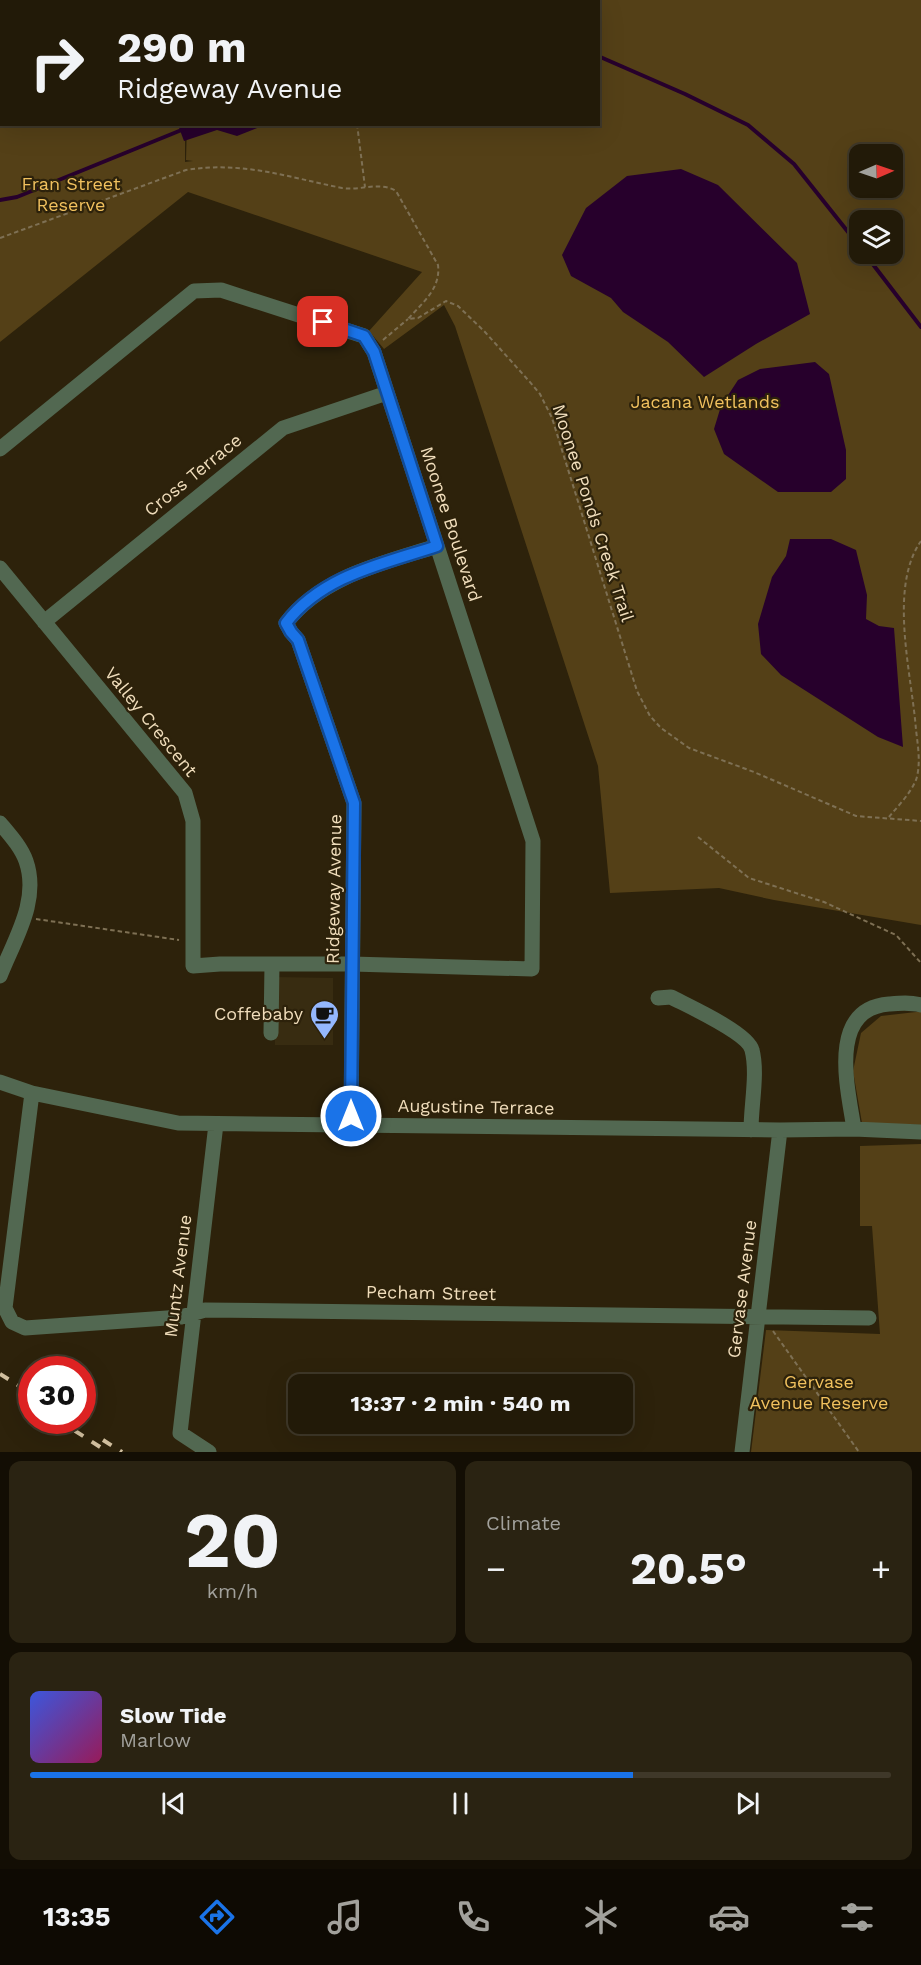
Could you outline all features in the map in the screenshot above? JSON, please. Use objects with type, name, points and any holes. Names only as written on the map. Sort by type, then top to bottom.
[{"type":"street","name":"Moonee Boulevard","points":[[0,449],[194,291],[221,290],[364,336],[374,352],[533,841],[532,969],[352,964]]},
{"type":"street","name":"Cross Terrace","points":[[44,622],[283,428],[387,393]]},
{"type":"street","name":"Ridgeway Avenue","points":[[351,1125],[354,803],[298,640],[286,623],[306,604],[348,575],[437,546]]},
{"type":"street","name":"Valley Crescent","points":[[0,568],[185,793],[194,821],[193,966],[272,964]]},
{"type":"street","points":[[0,823],[16,843],[26,861],[31,886],[28,906],[0,976]]},
{"type":"street","points":[[271,1033],[272,964],[352,964]]},
{"type":"street","points":[[658,998],[671,997],[740,1035],[752,1047],[754,1065],[751,1130]]},
{"type":"street","points":[[854,1129],[844,1061],[849,1035],[858,1016],[879,1005],[911,1002],[921,1005]]},
{"type":"street","name":"Augustine Terrace","points":[[0,1082],[32,1093],[178,1123],[751,1130],[854,1129],[921,1132]]},
{"type":"street","name":"Pecham Street","points":[[32,1093],[5,1308],[12,1322],[25,1328],[181,1317],[205,1310],[764,1321],[869,1318]]},
{"type":"street","name":"Muntz Avenue","points":[[209,1452],[180,1432],[216,1124]]},
{"type":"street","name":"Gervase Avenue","points":[[742,1452],[764,1321],[780,1130]]},
{"type":"path","points":[[357,126],[365,187]]},
{"type":"path","points":[[0,238],[186,170],[207,167],[222,166],[271,172],[342,188],[389,187],[396,191],[438,266],[439,274],[434,291],[408,319],[383,340]]},
{"type":"path","name":"Moonee Ponds Creek Trail","points":[[408,319],[418,318],[446,301],[458,306],[485,332],[540,394],[552,418],[637,691],[650,716],[661,728],[702,754],[754,772],[856,816],[921,821]]},
{"type":"path","points":[[889,817],[913,786],[918,770],[914,697],[903,598],[908,565],[921,541]]},
{"type":"path","points":[[698,837],[749,878],[824,902],[896,935],[921,963]]},
{"type":"path","points":[[36,919],[182,941]]},
{"type":"path","points":[[764,1321],[859,1452]]},
{"type":"shaded area","points":[[179,126],[262,126],[237,136],[217,130],[184,141]]},
{"type":"shaded area","points":[[681,169],[718,185],[797,263],[810,314],[756,344],[704,377],[668,342],[623,312],[611,298],[571,276],[562,255],[586,208],[627,176]]},
{"type":"shaded area","points":[[815,362],[829,374],[846,450],[846,479],[831,492],[778,492],[724,454],[714,429],[721,406],[738,380],[760,369]]},
{"type":"shaded area","points":[[790,539],[831,539],[856,550],[867,595],[866,619],[879,626],[894,628],[903,747],[878,737],[781,675],[761,654],[758,624],[772,577],[786,556]]},
{"type":"shaded area","points":[[275,977],[333,978],[333,1045],[275,1045]]},
{"type":"green space","name":"Jacana Wetlands","points":[[600,0],[921,0],[921,925],[774,900],[719,888],[610,893],[598,766],[455,326],[444,305],[384,349],[369,331],[422,272],[188,192],[0,342],[0,126],[185,126],[185,162],[193,161],[186,160],[187,126],[600,126]]},
{"type":"green space","points":[[921,1012],[921,1125],[862,1123],[853,1071],[861,1033],[881,1016]]},
{"type":"green space","name":"Gervase Avenue Reserve","points":[[921,1144],[921,1452],[751,1452],[766,1330],[880,1334],[872,1226],[860,1226],[860,1146]]},
{"type":"waterway","points":[[600,57],[685,94],[748,125],[794,164],[849,233]]},
{"type":"waterway","points":[[0,200],[17,197],[184,129]]},
{"type":"waterway","points":[[873,264],[921,327]]},
{"type":"railway","points":[[0,1374],[18,1385]]},
{"type":"railway","points":[[80,1434],[108,1452]]},
{"type":"railway","points":[[103,1440],[122,1452]]},
{"type":"place","name":"Coffebaby","points":[[324,1040]]},
{"type":"route","points":[[323,322],[364,336],[374,352],[437,546],[348,575],[306,604],[286,623],[298,640],[354,803],[351,1116]]},
{"type":"park label","name":"Fran Street Reserve","points":[[71,194]]}]
